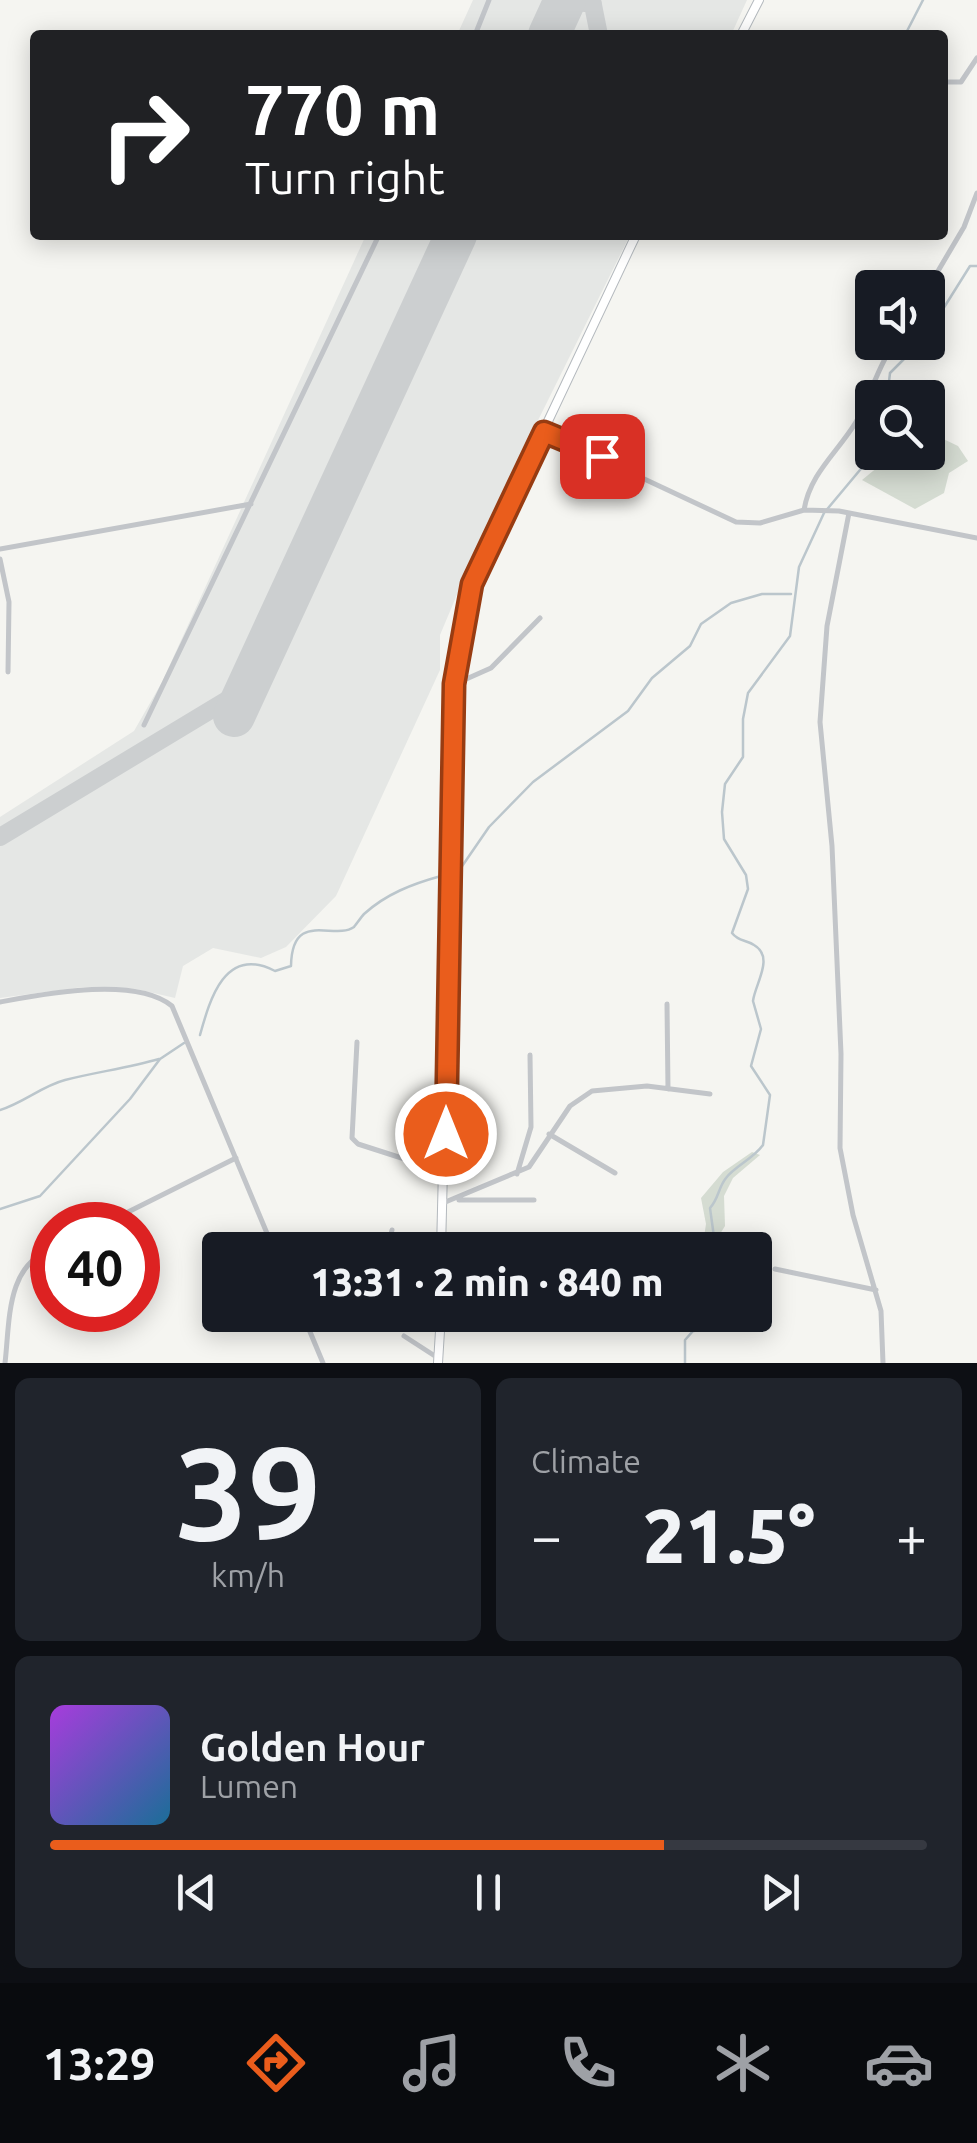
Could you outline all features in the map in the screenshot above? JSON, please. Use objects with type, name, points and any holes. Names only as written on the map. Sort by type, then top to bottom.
[{"type":"street","points":[[477,30],[490,0]]},
{"type":"street","points":[[744,30],[759,0]]},
{"type":"street","points":[[948,81],[964,80],[977,58]]},
{"type":"street","points":[[938,270],[972,210],[977,193]]},
{"type":"street","points":[[144,725],[377,240]]},
{"type":"street","points":[[442,1232],[454,684],[472,584],[634,240]]},
{"type":"street","points":[[804,510],[808,491],[854,426],[883,360]]},
{"type":"street","points":[[544,432],[736,522],[760,522],[804,510],[849,513],[977,538]]},
{"type":"street","points":[[0,549],[250,504]]},
{"type":"street","points":[[849,513],[827,626],[820,722],[832,846],[841,1054],[840,1148],[853,1215],[876,1290],[882,1363]]},
{"type":"street","points":[[0,559],[9,602],[8,672]]},
{"type":"street","points":[[454,684],[491,668],[540,618]]},
{"type":"street","points":[[0,1002],[77,990],[122,992],[166,1002],[183,1024],[267,1232]]},
{"type":"street","points":[[667,1004],[668,1088]]},
{"type":"street","points":[[356,1042],[352,1138],[358,1144],[445,1172]]},
{"type":"street","points":[[517,1174],[531,1127],[530,1055]]},
{"type":"street","points":[[456,1200],[475,1186],[517,1174],[532,1164],[548,1134],[570,1106],[592,1091],[624,1085],[710,1094]]},
{"type":"street","points":[[548,1134],[615,1174]]},
{"type":"street","points":[[148,1202],[236,1158]]},
{"type":"street","points":[[443,1204],[456,1200],[534,1200]]},
{"type":"street","points":[[5,1363],[20,1271],[30,1260]]},
{"type":"street","points":[[775,1269],[876,1290]]},
{"type":"street","points":[[310,1332],[323,1363]]},
{"type":"street","points":[[438,1360],[440,1332]]},
{"type":"street","points":[[404,1336],[438,1360]]},
{"type":"shaded area","points":[[473,0],[747,0],[733,30],[459,30]]},
{"type":"shaded area","points":[[364,240],[628,240],[487,523],[440,635],[440,670],[336,896],[286,947],[261,958],[213,948],[183,966],[175,998],[136,989],[83,987],[0,998],[0,817],[134,731],[162,682]]},
{"type":"shaded area","points":[[945,440],[958,446],[968,461],[949,473],[944,493],[915,509],[862,480],[874,470],[945,470]]},
{"type":"shaded area","points":[[752,1152],[760,1155],[733,1178],[724,1196],[725,1226],[721,1232],[705,1232],[701,1198],[723,1172]]},
{"type":"waterway","points":[[908,30],[923,0]]},
{"type":"waterway","points":[[945,306],[970,266],[977,266]]},
{"type":"waterway","points":[[889,380],[890,373],[903,360]]},
{"type":"waterway","points":[[713,1232],[710,1208],[723,1182],[763,1145],[770,1095],[751,1066],[761,1029],[753,1001],[763,956],[754,945],[732,933],[748,889],[746,875],[724,839],[725,784],[743,757],[748,693],[790,636],[799,567],[824,513],[860,470]]},
{"type":"waterway","points":[[456,875],[489,827],[533,782],[628,711],[652,678],[690,646],[701,624],[731,603],[762,594],[791,594]]},
{"type":"waterway","points":[[200,1035],[215,992],[232,970],[244,965],[275,971],[291,966],[293,949],[306,932],[354,927],[364,914],[390,895],[441,876]]},
{"type":"waterway","points":[[0,1209],[40,1196],[130,1099],[160,1059],[184,1043]]},
{"type":"waterway","points":[[0,1110],[65,1080],[159,1059]]},
{"type":"waterway","points":[[685,1363],[685,1340],[692,1332]]},
{"type":"taxiway","points":[[592,0],[598,30]]},
{"type":"taxiway","points":[[560,10],[578,2],[593,4]]},
{"type":"taxiway","points":[[0,837],[247,688]]},
{"type":"runway","points":[[551,30],[565,0]]},
{"type":"runway","points":[[234,716],[454,240]]},
{"type":"route","points":[[446,1134],[454,684],[465,607],[512,495],[544,432],[602,456]]}]
